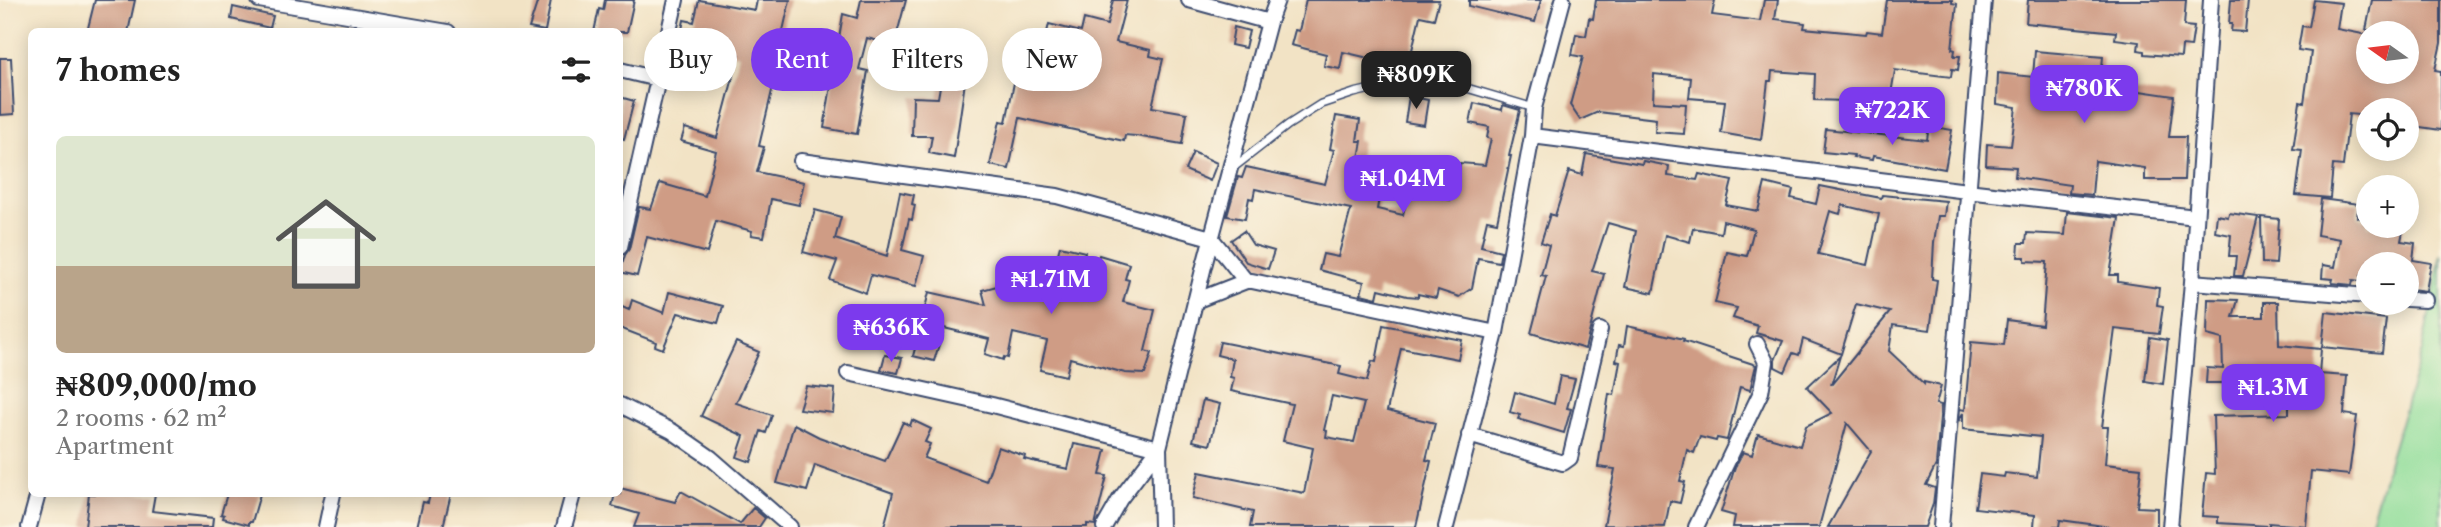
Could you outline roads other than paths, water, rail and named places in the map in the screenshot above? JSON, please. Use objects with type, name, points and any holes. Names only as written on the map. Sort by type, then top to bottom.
[{"type":"street","points":[[260,0],[420,28]]},
{"type":"street","points":[[669,28],[676,0]]},
{"type":"street","points":[[1189,0],[1269,22]]},
{"type":"street","points":[[1161,527],[1159,448],[1211,238],[1277,0]]},
{"type":"street","points":[[1446,527],[1496,333],[1532,136],[1534,108],[1563,0]]},
{"type":"street","points":[[1941,527],[1984,0]]},
{"type":"street","points":[[2170,527],[2192,282],[2211,0]]},
{"type":"street","points":[[623,71],[644,76]]},
{"type":"street","points":[[623,233],[654,91]]},
{"type":"street","points":[[1532,136],[2196,217]]},
{"type":"street","points":[[801,161],[1057,196],[1211,238],[1246,281]]},
{"type":"street","points":[[1195,301],[1246,281],[1496,333]]},
{"type":"street","points":[[2192,282],[2356,295]]},
{"type":"street","points":[[2419,300],[2425,300]]},
{"type":"street","points":[[1469,435],[1563,463],[1570,458],[1600,330]]},
{"type":"street","points":[[1696,527],[1761,392],[1766,362],[1757,344]]},
{"type":"street","points":[[848,373],[992,405],[1159,448]]},
{"type":"street","points":[[623,406],[672,431],[711,458],[790,527]]},
{"type":"street","points":[[1104,527],[1119,499],[1159,448]]},
{"type":"street","points":[[29,527],[37,497]]},
{"type":"street","points":[[326,527],[332,497]]},
{"type":"street","points":[[564,527],[572,497]]},
{"type":"lane","points":[[1230,170],[1288,125],[1321,104],[1388,85],[1433,78],[1534,108]]}]
